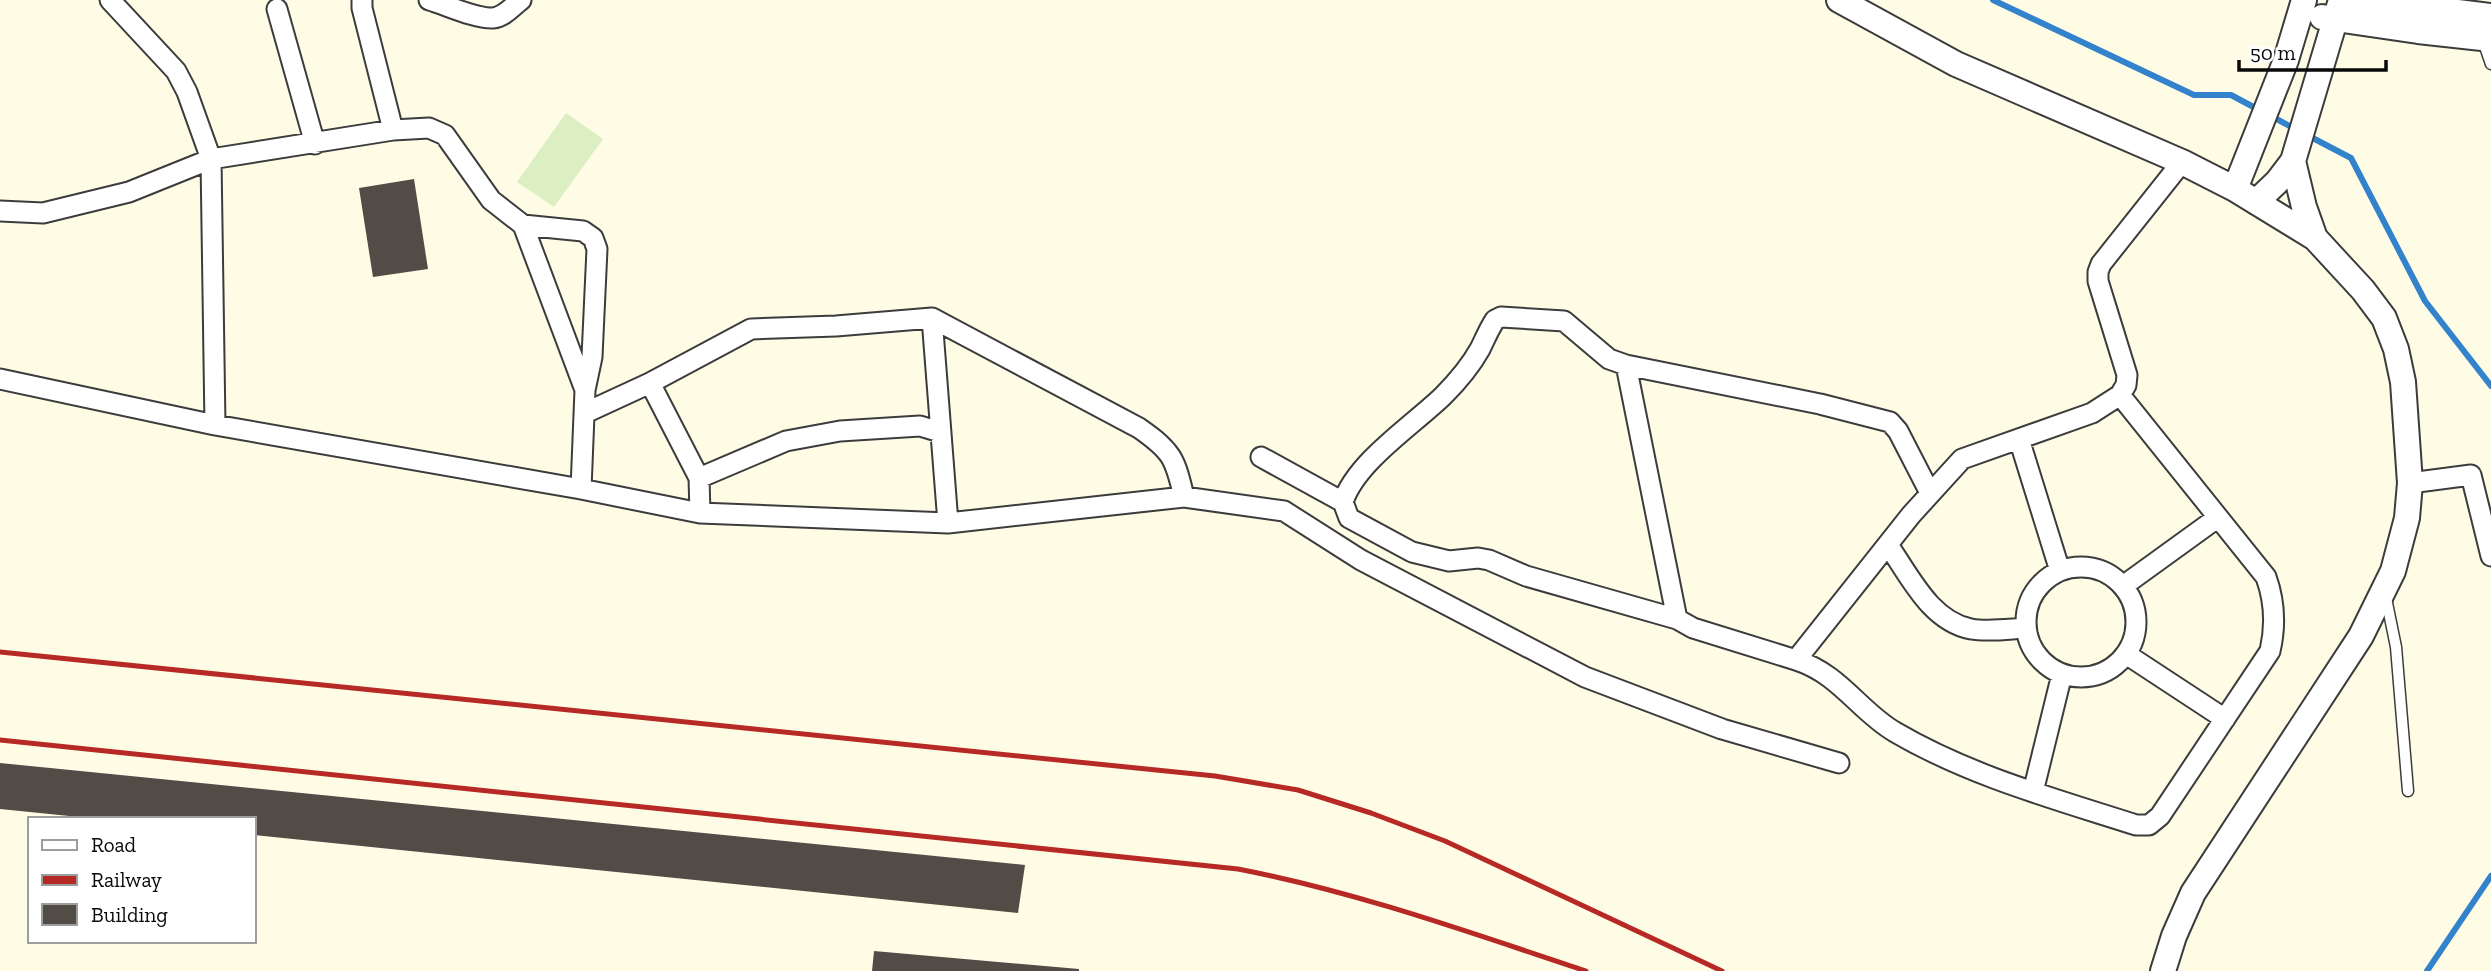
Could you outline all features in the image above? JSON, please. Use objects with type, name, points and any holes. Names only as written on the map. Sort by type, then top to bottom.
[{"type":"street","points":[[110,0],[176,71],[187,92],[211,159],[215,425]]},
{"type":"street","points":[[362,0],[393,131]]},
{"type":"street","points":[[429,0],[494,18],[521,0]]},
{"type":"street","points":[[1839,0],[1956,64],[2182,162],[2235,189],[2315,238],[2363,290],[2384,318],[2396,349],[2403,382],[2410,483],[2401,546],[2384,591],[2361,636],[2193,893],[2174,936],[2163,971]]},
{"type":"street","points":[[2359,0],[2488,31]]},
{"type":"street","points":[[2235,189],[2286,60],[2302,7],[2488,31]]},
{"type":"street","points":[[277,9],[315,145]]},
{"type":"street","points":[[2256,202],[2277,182],[2295,155],[2339,10]]},
{"type":"street","points":[[0,211],[11,214],[43,213],[130,192],[211,159],[429,128],[445,135],[491,200],[523,225],[585,390]]},
{"type":"street","points":[[2295,155],[2304,207],[2315,238]]},
{"type":"street","points":[[1796,660],[1930,493],[1962,459],[2092,413],[2120,395],[2126,385],[2127,375],[2098,281],[2098,272],[2101,264],[2182,162]]},
{"type":"street","points":[[523,225],[583,231],[593,238],[597,249],[592,357],[585,390],[581,489]]},
{"type":"street","points":[[1343,502],[1369,464],[1396,436],[1443,396],[1478,351],[1494,320],[1501,317],[1564,321],[1609,359],[1626,365],[1820,404],[1890,422],[1898,431],[1930,493]]},
{"type":"street","points":[[585,414],[751,329],[836,326],[932,318],[1139,428],[1163,444],[1177,464],[1184,497]]},
{"type":"street","points":[[932,318],[948,523]]},
{"type":"street","points":[[1626,365],[1677,619]]},
{"type":"street","points":[[0,379],[215,425],[581,489],[700,513],[948,523],[1184,497],[1283,510],[1361,560],[1585,677],[1722,729],[1839,763]]},
{"type":"street","points":[[650,383],[699,478],[700,513]]},
{"type":"street","points":[[1261,457],[1343,502],[1349,518],[1412,552],[1449,561],[1478,558],[1489,560],[1526,576],[1677,619],[1693,628],[1808,664],[1843,687],[1895,733],[1970,770],[2136,825],[2149,825],[2161,817],[2270,651],[2275,614],[2266,577],[2120,395]]},
{"type":"street","points":[[699,478],[786,441],[840,431],[920,426],[940,432]]},
{"type":"street","points":[[2019,439],[2060,570]]},
{"type":"street","points":[[2410,483],[2491,471]]},
{"type":"street","points":[[2471,475],[2491,556]]},
{"type":"street","points":[[2123,586],[2217,518]]},
{"type":"street","points":[[1888,545],[1932,608],[1944,618],[1974,630],[2026,628]]},
{"type":"street","points":[[2087,567],[2113,577],[2123,586],[2133,602],[2136,619],[2134,638],[2126,654],[2113,666],[2097,674],[2080,677],[2063,674],[2039,659],[2031,647],[2026,628],[2027,608],[2032,596],[2049,577],[2060,570],[2087,567]]},
{"type":"street","points":[[2126,654],[2225,719]]},
{"type":"street","points":[[2034,792],[2063,674]]},
{"type":"lane","points":[[2488,31],[2491,65]]},
{"type":"lane","points":[[2384,591],[2396,647],[2408,792]]},
{"type":"green space","points":[[566,113],[603,139],[554,207],[517,182]]},
{"type":"building","points":[[414,179],[428,269],[373,277],[359,188]]},
{"type":"building","points":[[0,763],[1025,865],[1018,913],[256,835],[256,817],[79,817],[0,809]]},
{"type":"building","points":[[874,951],[1079,969],[1079,971],[872,971]]},
{"type":"waterway","points":[[1993,0],[2194,95],[2231,95],[2261,111]]},
{"type":"waterway","points":[[2271,116],[2295,129]]},
{"type":"waterway","points":[[2305,134],[2351,158],[2425,301],[2491,386]]},
{"type":"waterway","points":[[2427,971],[2491,876]]},
{"type":"railway","points":[[0,652],[1215,776],[1298,790],[1371,813],[1445,841],[1722,971]]},
{"type":"railway","points":[[0,740],[1238,869],[1370,901],[1586,971]]}]
